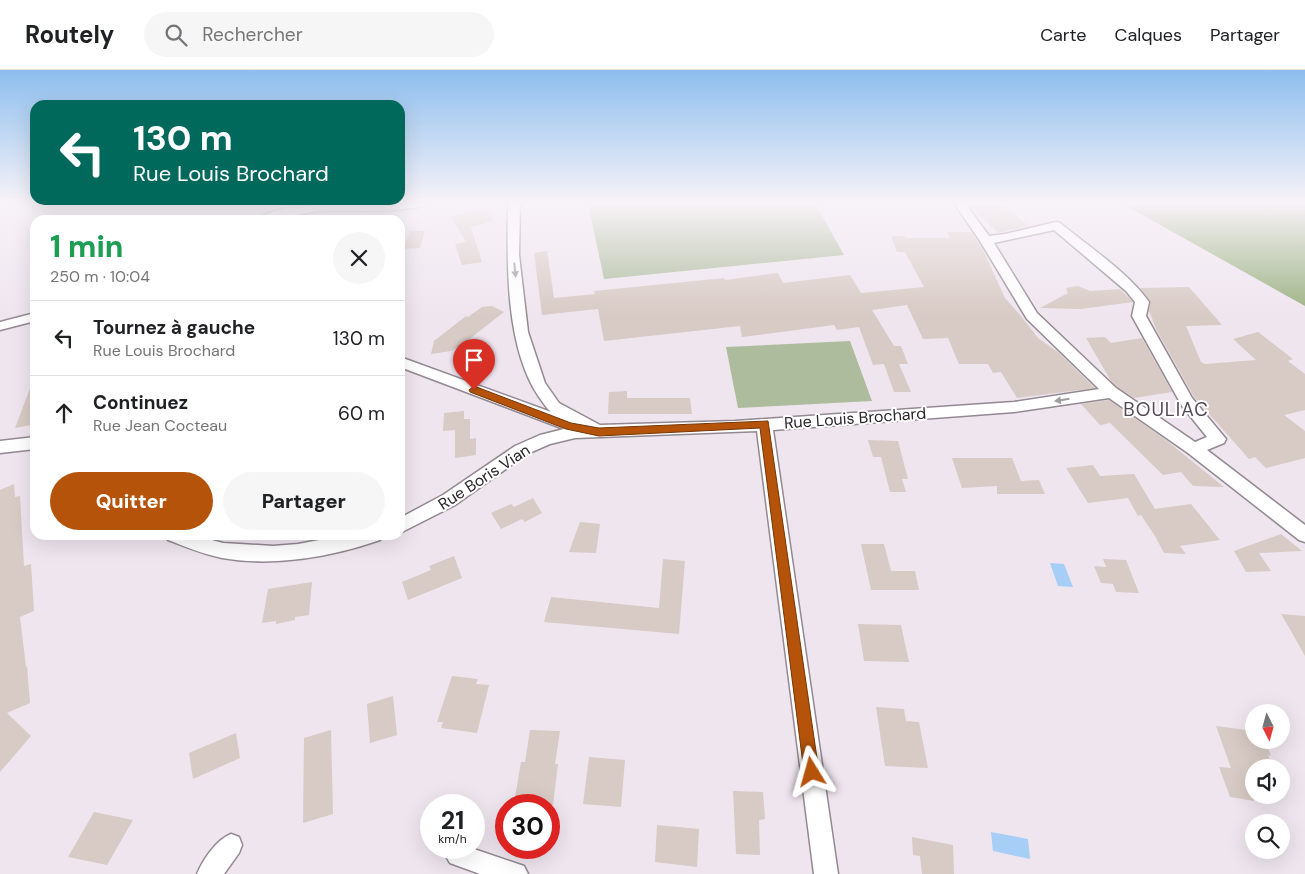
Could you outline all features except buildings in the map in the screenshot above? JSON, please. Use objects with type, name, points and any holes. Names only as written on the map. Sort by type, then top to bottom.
[{"type":"street","points":[[513,241],[521,332],[538,384],[554,407],[599,432]]},
{"type":"street","points":[[986,241],[1032,316],[1110,392],[1194,450],[1305,536]]},
{"type":"street","points":[[1074,241],[1131,288],[1142,302],[1139,316],[1187,402],[1218,439],[1194,450]]},
{"type":"street","points":[[0,326],[30,318]]},
{"type":"street","points":[[405,364],[569,426],[599,432]]},
{"type":"street","name":"Rue Louis Brochard","points":[[599,432],[764,424],[1014,408],[1110,392]]},
{"type":"street","points":[[764,424],[826,874]]},
{"type":"street","name":"Rue Boris Vian","points":[[405,523],[449,500],[521,450],[546,439],[576,432],[599,432]]},
{"type":"street","points":[[0,447],[30,444]]},
{"type":"street","points":[[184,540],[217,551],[247,554],[308,550],[352,540]]},
{"type":"street","points":[[209,874],[231,845]]},
{"type":"street","points":[[468,859],[516,874]]},
{"type":"green space","points":[[596,241],[836,241],[844,255],[604,279]]},
{"type":"green space","points":[[1188,241],[1305,241],[1305,306]]},
{"type":"green space","points":[[850,341],[872,401],[738,408],[726,347]]},
{"type":"water","points":[[1050,563],[1064,564],[1073,587],[1058,586]]},
{"type":"water","points":[[991,832],[1028,839],[1030,859],[993,851]]},
{"type":"district","name":"BOULIAC","points":[[1166,409]]},
{"type":"route","points":[[474,390],[569,426],[599,432],[735,427],[764,424],[812,772]]}]
